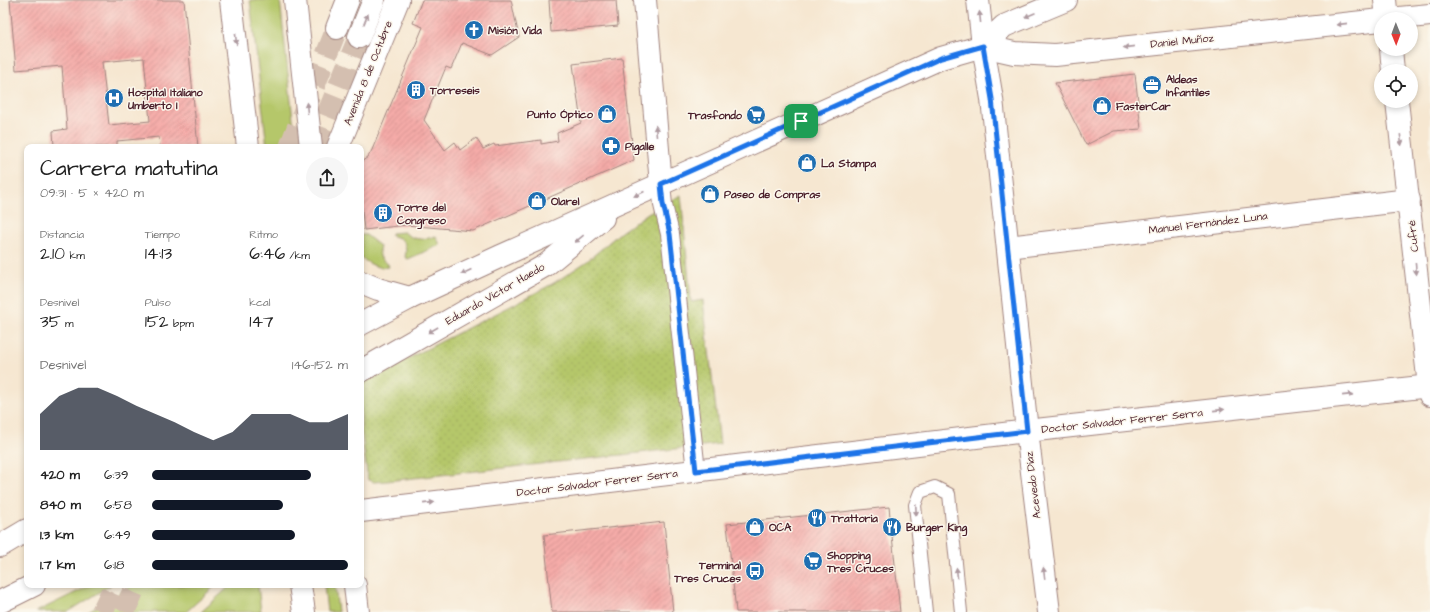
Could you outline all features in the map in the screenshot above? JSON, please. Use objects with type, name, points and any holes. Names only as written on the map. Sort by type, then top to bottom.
[{"type":"street","points":[[232,0],[248,144]]},
{"type":"street","points":[[295,0],[311,144]]},
{"type":"street","points":[[337,28],[348,0]]},
{"type":"street","name":"Avenida 8 de Octubre","points":[[358,37],[374,0]]},
{"type":"street","name":"Avenida 8 de Octubre","points":[[339,144],[398,0]]},
{"type":"street","points":[[646,0],[663,204],[670,234],[696,471]]},
{"type":"street","name":"Acevedo Díaz","points":[[978,0],[983,46],[992,99],[1027,431],[1049,612]]},
{"type":"street","name":"Eduardo Víctor Haedo","points":[[364,322],[410,298],[508,252],[941,58],[983,46],[1004,26],[1066,0]]},
{"type":"street","points":[[1385,0],[1387,12]]},
{"type":"street","points":[[1418,16],[1430,15]]},
{"type":"street","name":"Daniel Muñoz","points":[[983,46],[1014,53],[1055,55],[1374,21]]},
{"type":"street","name":"Cufré","points":[[1398,108],[1430,389]]},
{"type":"street","name":"Manuel Fernández Luna","points":[[1008,247],[1409,200]]},
{"type":"street","name":"Eduardo Víctor Haedo","points":[[364,369],[546,265],[586,233],[618,204]]},
{"type":"street","points":[[364,283],[378,289],[410,298]]},
{"type":"street","name":"Doctor Salvador Ferrer Serra","points":[[364,511],[1027,431],[1430,389]]},
{"type":"street","points":[[0,546],[24,532]]},
{"type":"street","points":[[0,602],[28,588]]},
{"type":"street","points":[[300,588],[304,612]]},
{"type":"street","points":[[355,588],[358,612]]},
{"type":"lane","points":[[926,612],[915,505],[920,492],[935,488],[949,494],[961,612]]},
{"type":"green space","points":[[250,0],[280,0],[296,144],[267,144]]},
{"type":"green space","points":[[681,195],[691,302],[703,300],[720,444],[387,481],[374,482],[368,480],[364,450],[364,381],[554,283],[586,262],[621,232],[648,213]]},
{"type":"green space","points":[[404,232],[411,237],[419,239],[436,236],[440,245],[408,259],[405,257],[406,249],[404,243],[400,238],[392,236],[391,233]]},
{"type":"green space","points":[[364,235],[380,246],[380,257],[388,264],[389,267],[378,267],[364,260]]},
{"type":"green space","points":[[85,588],[106,588],[68,612],[36,612]]},
{"type":"green space","points":[[128,588],[213,588],[186,612],[88,612]]},
{"type":"green space","points":[[228,588],[258,588],[261,612],[201,612]]},
{"type":"green space","points":[[324,588],[335,588],[338,612],[327,612]]},
{"type":"building","name":"Hospital Italiano Umberto I","points":[[10,0],[184,0],[198,144],[160,144],[159,137],[117,141],[117,144],[54,144],[53,131],[67,129],[62,66],[16,70]],"holes":[[[144,58],[150,121],[109,125],[102,62]]]},
{"type":"building","points":[[422,0],[511,0],[519,37],[492,55],[462,43],[451,69],[446,67],[424,120],[445,150],[455,142],[460,150],[476,138],[483,149],[494,144],[495,146],[541,140],[541,144],[558,141],[557,133],[581,123],[573,64],[622,58],[634,160],[473,231],[406,225],[364,230],[364,160],[368,157],[372,150],[423,27],[413,23]]},
{"type":"building","points":[[549,0],[616,0],[618,26],[551,32]]},
{"type":"building","name":"FasterCar","points":[[1135,74],[1141,129],[1114,131],[1086,145],[1055,83]]},
{"type":"building","name":"Shopping Tres Cruces","points":[[889,507],[900,612],[736,612],[727,524]]},
{"type":"building","points":[[664,522],[673,612],[552,612],[544,535]]},
{"type":"tunnel","points":[[291,144],[337,28]]},
{"type":"tunnel","points":[[315,144],[359,37]]},
{"type":"tunnel","points":[[102,612],[114,588]]},
{"type":"tunnel","points":[[124,612],[135,588]]},
{"type":"place","name":"Misión Vida","points":[[474,30]]},
{"type":"place","name":"Aldeas Infantiles","points":[[1152,85]]},
{"type":"place","name":"Torreseis","points":[[416,90]]},
{"type":"place","name":"Hospital Italiano Umberto I","points":[[114,98]]},
{"type":"place","name":"FasterCar","points":[[1102,106]]},
{"type":"place","name":"Punto Óptico","points":[[607,114]]},
{"type":"place","name":"Trasfondo","points":[[756,115]]},
{"type":"place","name":"Pigalle","points":[[611,146]]},
{"type":"place","name":"La Stampa","points":[[807,163]]},
{"type":"place","name":"Paseo de Compras","points":[[710,194]]},
{"type":"place","name":"Olarel","points":[[537,201]]},
{"type":"place","name":"Torre del Congreso","points":[[383,213]]},
{"type":"place","name":"Trattoria","points":[[817,518]]},
{"type":"place","name":"OCA","points":[[755,527]]},
{"type":"place","name":"Burger King","points":[[892,527]]},
{"type":"place","name":"Shopping Tres Cruces","points":[[813,561]]},
{"type":"place","name":"Terminal Tres Cruces","points":[[755,571]]},
{"type":"route","points":[[983,46],[992,99],[1027,431],[696,471],[670,234],[663,204],[661,184],[801,121],[941,58],[983,46]]}]
